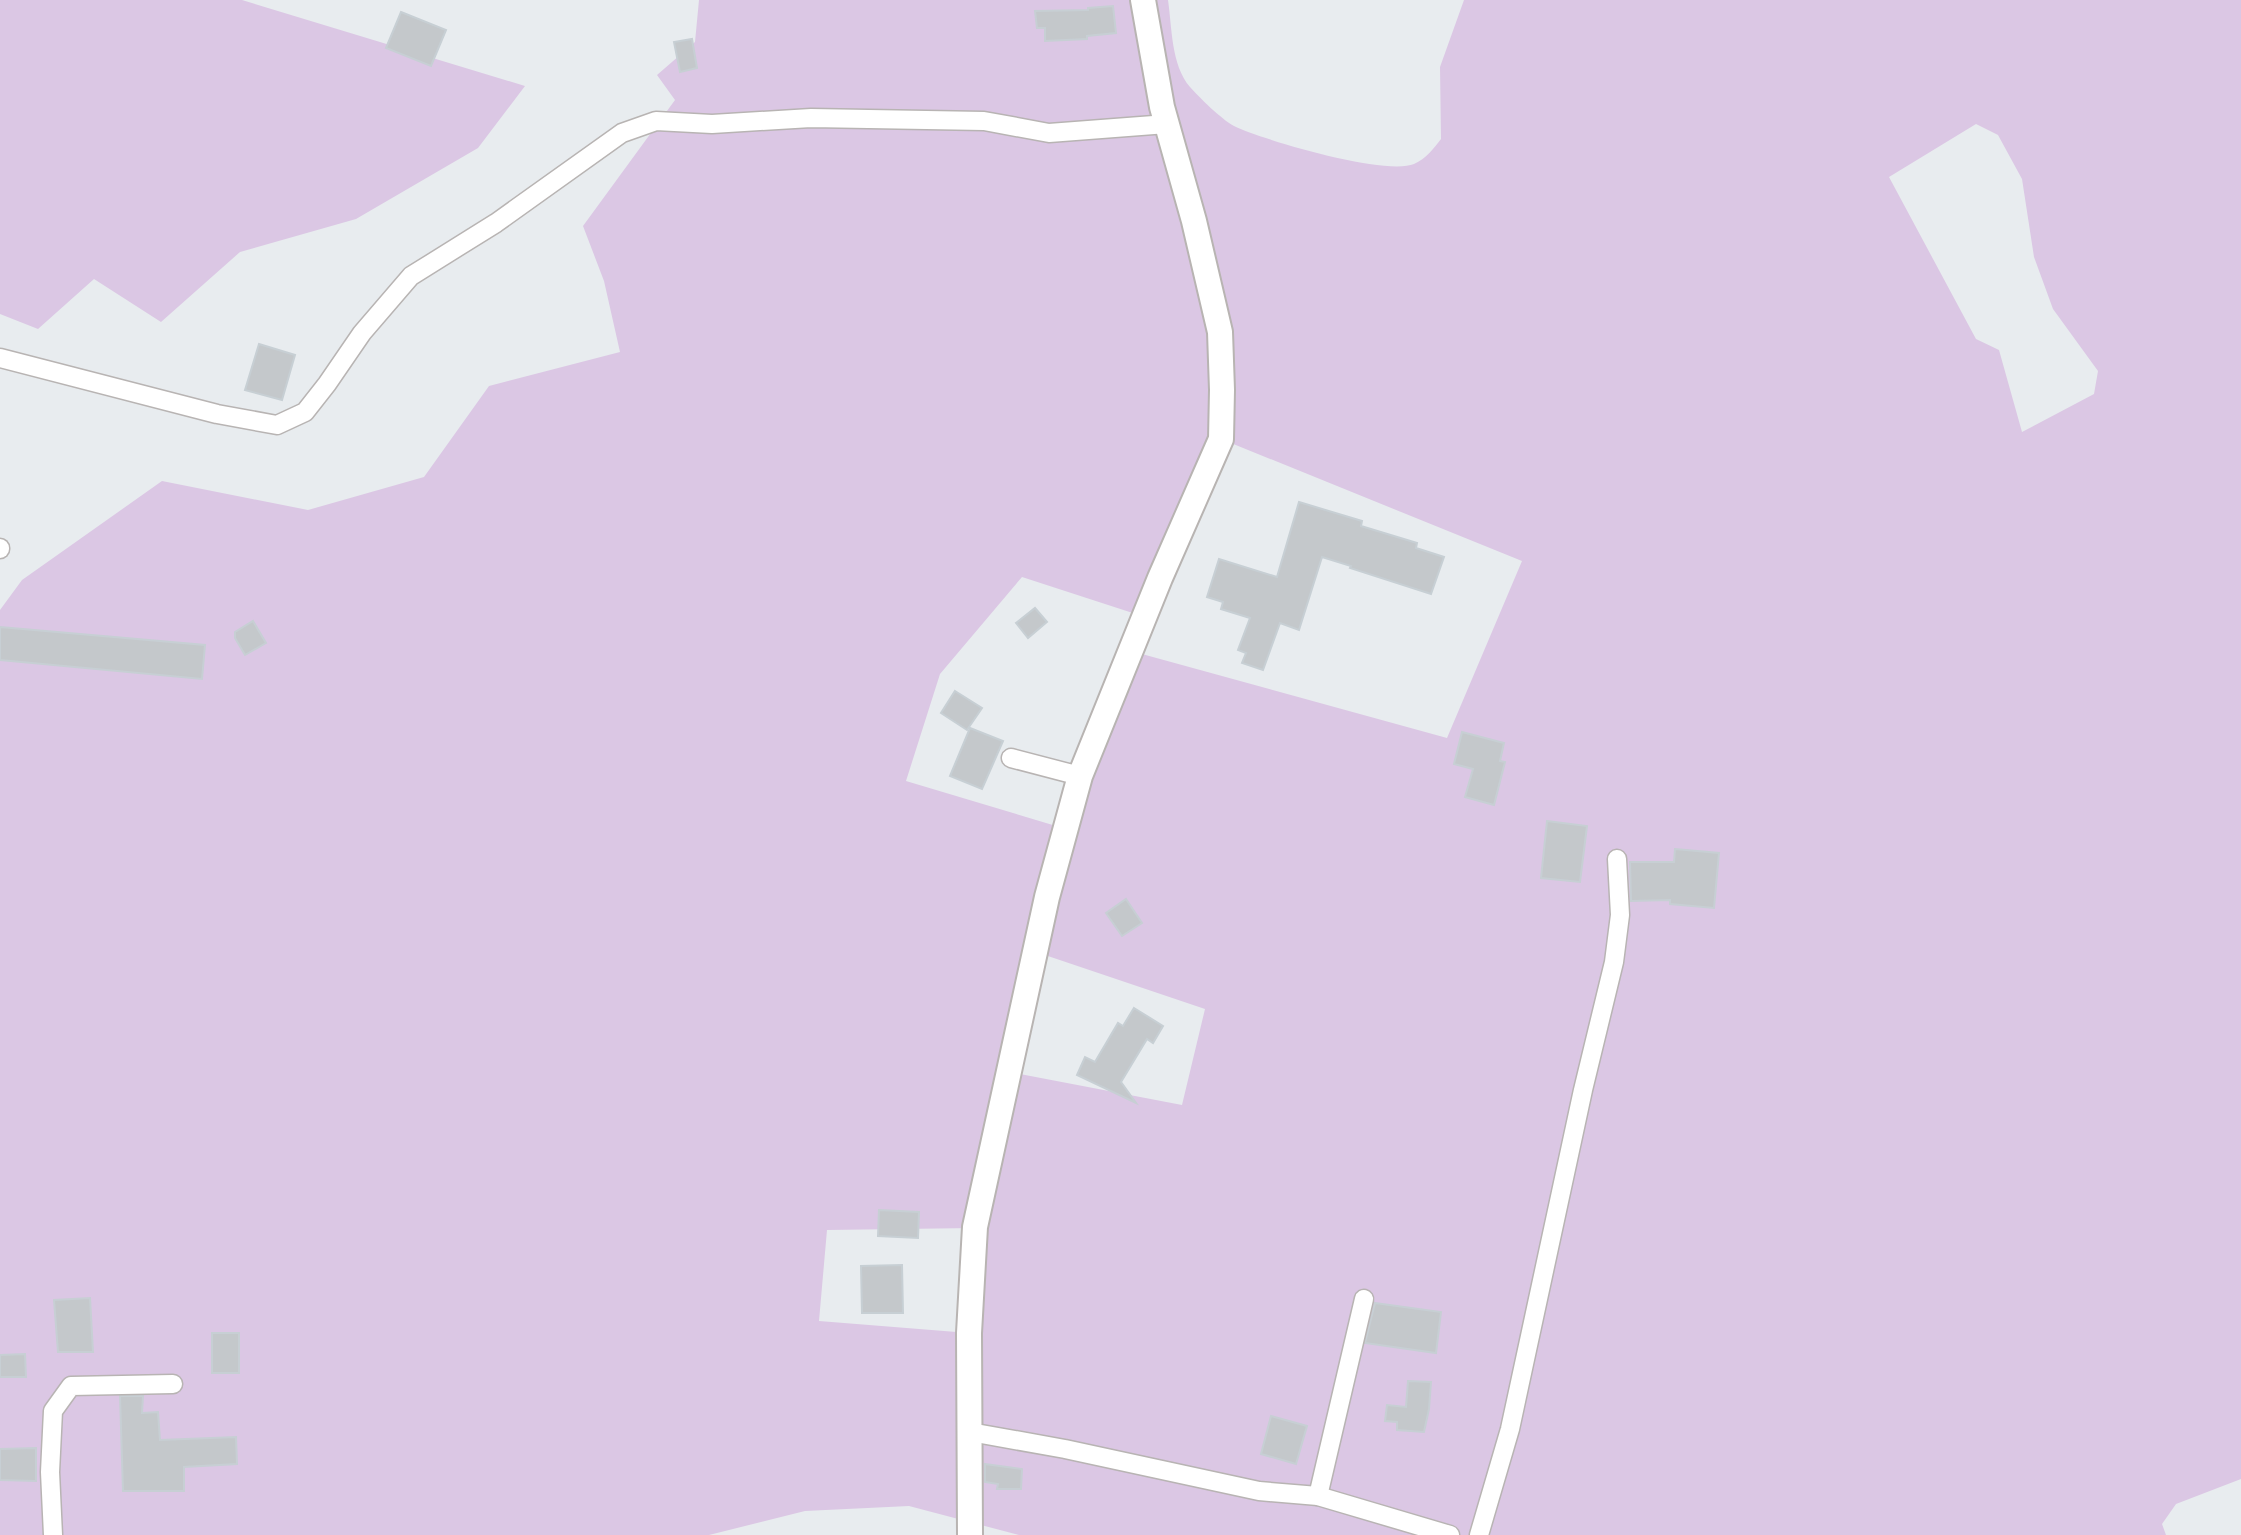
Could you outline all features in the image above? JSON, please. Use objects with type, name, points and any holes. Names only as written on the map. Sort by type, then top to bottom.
[{"type":"street","points":[[970,1535],[970,1333],[975,1227],[1047,897],[1080,776],[1220,439],[1220,332],[1194,221],[1167,124],[1143,0]]},
{"type":"street","points":[[0,358],[217,414],[277,425],[305,412],[362,333],[411,276],[496,223],[622,133],[656,121],[712,124],[811,118],[984,121],[1049,133],[1167,124]]},
{"type":"street","points":[[1011,758],[1080,776]]},
{"type":"street","points":[[1479,1535],[1510,1429],[1583,1090],[1614,962],[1620,915],[1617,859]]},
{"type":"street","points":[[1318,1496],[1364,1299]]},
{"type":"street","points":[[54,1535],[50,1472],[52,1411],[71,1386],[173,1384]]},
{"type":"street","points":[[970,1432],[1065,1449],[1259,1491],[1318,1496],[1450,1535]]},
{"type":"shaded area","points":[[0,0],[242,0],[525,86],[478,148],[356,219],[240,252],[161,322],[94,279],[38,329],[0,314]]},
{"type":"shaded area","points":[[699,0],[1168,0],[1173,45],[1179,68],[1190,87],[1229,123],[1270,140],[1324,155],[1399,166],[1418,162],[1441,139],[1440,67],[1464,0],[2241,0],[2241,1479],[2176,1504],[2162,1524],[2166,1535],[1019,1535],[909,1506],[805,1511],[709,1535],[0,1535],[0,610],[22,580],[162,481],[308,510],[424,477],[489,386],[620,352],[604,281],[583,226],[675,100],[657,75],[695,42]],"holes":[[[1976,124],[1998,135],[2022,179],[2034,257],[2053,309],[2098,371],[2094,394],[2022,432],[1999,350],[1976,339],[1889,177]],[[1221,439],[1522,561],[1447,738],[1131,651],[1066,829],[906,781],[940,674],[1022,577],[1145,617]],[[1036,952],[1205,1009],[1182,1105],[1010,1072]],[[975,1228],[969,1333],[819,1321],[827,1230]]]},
{"type":"building","points":[[1113,6],[1116,33],[1087,36],[1087,39],[1045,41],[1045,28],[1037,28],[1035,11],[1088,10]]},
{"type":"building","points":[[401,12],[446,30],[431,66],[386,48]]},
{"type":"building","points":[[692,39],[697,68],[680,72],[674,42]]},
{"type":"building","points":[[259,344],[295,355],[282,400],[245,390]]},
{"type":"building","points":[[1299,502],[1362,521],[1361,526],[1417,543],[1416,548],[1444,557],[1431,594],[1322,557],[1299,630],[1280,623],[1263,670],[1242,663],[1246,653],[1238,650],[1250,618],[1221,609],[1223,602],[1207,597],[1219,559],[1277,577]]},
{"type":"building","points":[[1035,608],[1047,622],[1028,638],[1016,623]]},
{"type":"building","points":[[253,621],[266,643],[245,655],[235,638],[235,632]]},
{"type":"building","points":[[0,627],[205,645],[202,679],[0,660]]},
{"type":"building","points":[[955,691],[982,708],[967,730],[941,713]]},
{"type":"building","points":[[970,728],[1003,741],[982,789],[950,776]]},
{"type":"building","points":[[1462,732],[1504,743],[1500,761],[1505,762],[1494,805],[1465,797],[1473,769],[1454,764]]},
{"type":"building","points":[[1547,821],[1587,826],[1580,882],[1541,878]]},
{"type":"building","points":[[1675,849],[1719,853],[1714,908],[1670,904],[1670,900],[1631,901],[1630,862],[1674,862]]},
{"type":"building","points":[[1126,899],[1142,923],[1122,936],[1106,913]]},
{"type":"building","points":[[1134,1008],[1163,1026],[1153,1043],[1147,1039],[1121,1082],[1136,1103],[1077,1075],[1085,1057],[1095,1062],[1118,1023],[1123,1026]]},
{"type":"building","points":[[879,1210],[919,1212],[918,1238],[878,1236]]},
{"type":"building","points":[[902,1265],[903,1313],[862,1313],[861,1266]]},
{"type":"building","points":[[90,1298],[93,1352],[58,1352],[54,1300]]},
{"type":"building","points":[[1375,1303],[1441,1312],[1436,1353],[1365,1343]]},
{"type":"building","points":[[212,1333],[239,1333],[239,1373],[212,1373]]},
{"type":"building","points":[[25,1354],[26,1377],[0,1377],[0,1355]]},
{"type":"building","points":[[1408,1381],[1431,1382],[1424,1432],[1397,1430],[1397,1422],[1385,1421],[1387,1405],[1406,1407]]},
{"type":"building","points":[[120,1396],[143,1396],[142,1413],[158,1412],[160,1440],[236,1437],[237,1464],[184,1467],[184,1491],[123,1491]]},
{"type":"building","points":[[1271,1416],[1307,1426],[1296,1464],[1261,1454]]},
{"type":"building","points":[[36,1448],[36,1481],[0,1480],[0,1449]]},
{"type":"building","points":[[985,1464],[1022,1469],[1021,1489],[997,1489],[998,1484],[985,1482]]}]
